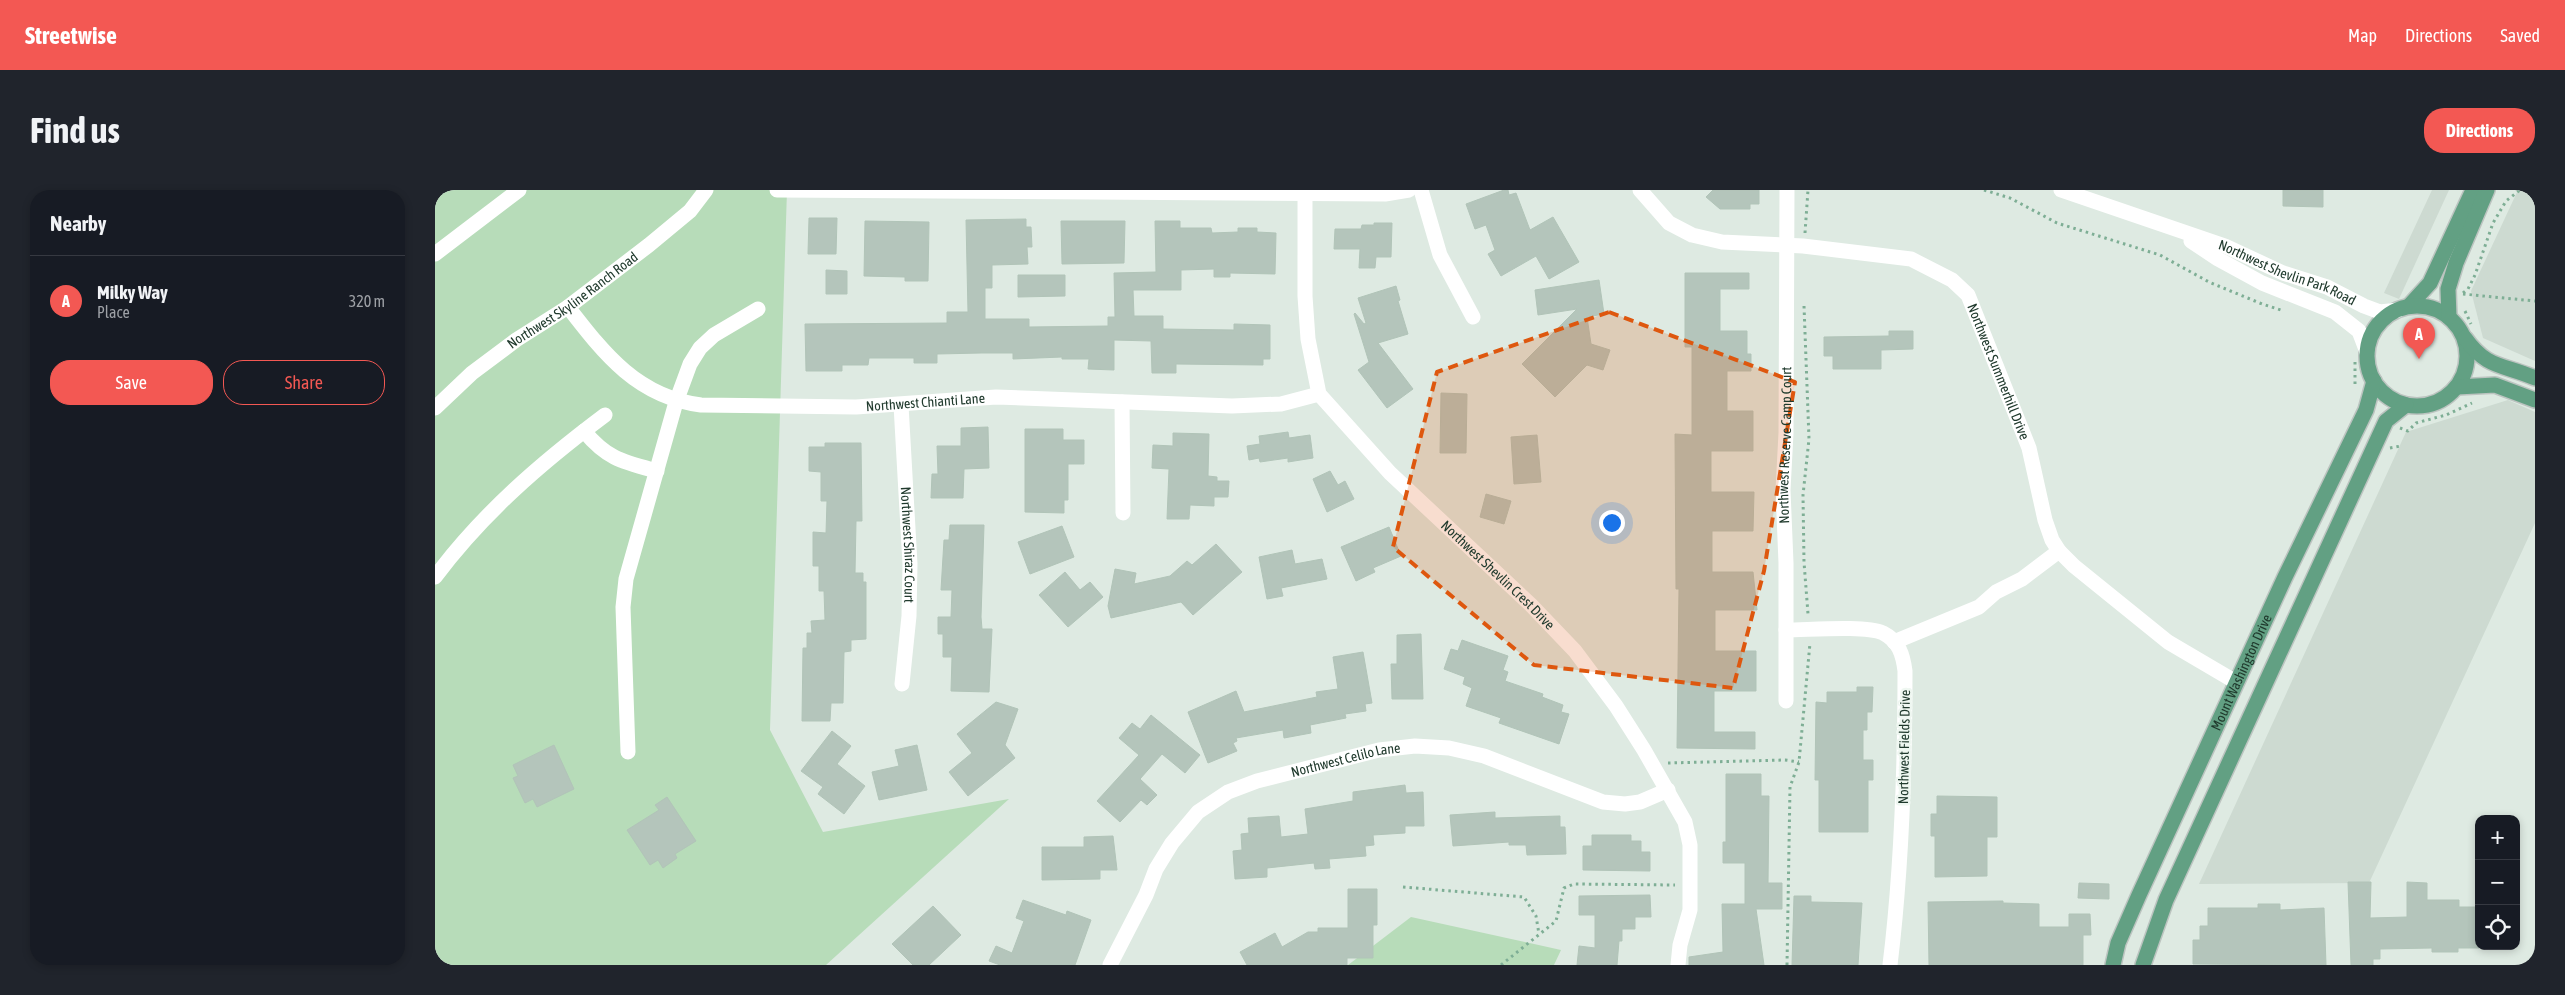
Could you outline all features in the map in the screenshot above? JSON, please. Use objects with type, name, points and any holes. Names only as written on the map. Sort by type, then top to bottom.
[{"type":"main road","points":[[2464,338],[2467,364],[2457,387],[2434,403],[2406,405],[2394,400],[2374,381],[2369,367],[2361,356],[2377,326],[2404,308],[2430,283],[2473,190]]},
{"type":"main road","points":[[2449,317],[2448,289],[2453,272],[2487,190]]},
{"type":"main road","points":[[2404,308],[2423,306],[2437,310],[2449,317],[2476,354],[2490,363],[2535,378]]},
{"type":"main road","name":"Mount Washington Drive","points":[[2113,965],[2118,943],[2139,894],[2236,682],[2366,410],[2374,381]]},
{"type":"main road","points":[[2457,387],[2495,384],[2535,400]]},
{"type":"main road","name":"Mount Washington Drive","points":[[2143,965],[2166,900],[2386,421],[2406,405]]},
{"type":"street","points":[[435,254],[519,190]]},
{"type":"street","name":"Northwest Skyline Ranch Road","points":[[435,408],[472,373],[516,340],[568,307],[690,211],[706,190]]},
{"type":"street","points":[[777,190],[1385,194],[1409,190]]},
{"type":"street","points":[[1421,190],[1440,255],[1473,317]]},
{"type":"street","name":"Northwest Summerhill Drive","points":[[1640,190],[1669,223],[1692,235],[1722,242],[1856,251],[1911,259],[1952,280],[1968,295],[2029,448],[2045,520],[2052,540],[2059,551],[2074,566],[2168,642],[2236,682]]},
{"type":"street","name":"Northwest Reserve Camp Court","points":[[1786,701],[1783,490],[1787,190]]},
{"type":"street","name":"Northwest Shevlin Park Road","points":[[2061,190],[2177,232],[2225,246],[2283,273],[2327,286],[2364,306],[2380,312],[2404,308]]},
{"type":"street","points":[[1305,192],[1307,331],[1319,394]]},
{"type":"street","name":"Northwest Shevlin Park Road","points":[[2177,232],[2218,259],[2262,283],[2335,312],[2359,330],[2361,356]]},
{"type":"street","name":"Northwest Chianti Lane","points":[[568,307],[590,337],[615,363],[643,385],[677,402],[733,407],[901,405],[996,397],[1122,402],[1281,404],[1319,394]]},
{"type":"street","points":[[628,752],[623,607],[626,579],[677,402],[690,364],[700,348],[714,335],[758,309]]},
{"type":"street","name":"Northwest Shevlin Crest Drive","points":[[1319,394],[1390,473],[1531,605],[1575,651],[1617,706],[1668,790],[1685,822],[1690,844],[1690,910],[1680,945],[1678,965]]},
{"type":"street","points":[[1122,402],[1123,513]]},
{"type":"street","name":"Northwest Shiraz Court","points":[[901,405],[910,564],[909,616],[902,684]]},
{"type":"street","points":[[435,577],[454,552],[523,479],[605,416]]},
{"type":"street","points":[[584,431],[597,447],[611,457],[657,471]]},
{"type":"street","points":[[1786,630],[1868,630],[1883,633],[1894,642],[1979,607],[1997,592],[2022,579],[2059,551]]},
{"type":"street","name":"Northwest Fields Drive","points":[[1890,965],[1898,903],[1905,791],[1905,671],[1903,654],[1894,642]]},
{"type":"street","name":"Northwest Celilo Lane","points":[[1111,965],[1147,893],[1156,869],[1172,842],[1198,812],[1228,792],[1257,781],[1379,750],[1415,746],[1449,748],[1484,756],[1603,802],[1625,804],[1640,802],[1668,790]]},
{"type":"path","points":[[1984,190],[2010,198],[2057,223],[2160,255],[2209,282],[2262,304],[2290,312]]},
{"type":"path","points":[[2520,190],[2506,201],[2493,223],[2468,289],[2461,294],[2535,301]]},
{"type":"path","points":[[2355,388],[2361,356]]},
{"type":"path","points":[[2408,431],[2416,423],[2446,415],[2476,401]]},
{"type":"path","points":[[1655,769],[1672,761],[1785,760],[1799,762]]},
{"type":"path","points":[[1501,965],[1556,922],[1564,888],[1574,884],[1678,885]]},
{"type":"path","points":[[1403,887],[1524,896],[1536,916],[1539,934]]},
{"type":"highlighted area","points":[[1609,312],[1795,382],[1764,571],[1733,688],[1534,665],[1393,547],[1437,372]]},
{"type":"shaded area","points":[[2432,190],[2449,190],[2399,299],[2384,293]]},
{"type":"shaded area","points":[[2518,190],[2535,190],[2535,361],[2483,338],[2471,291]]},
{"type":"shaded area","points":[[2508,400],[2535,412],[2535,523],[2369,883],[2199,884],[2406,432]]},
{"type":"green space","points":[[435,190],[787,190],[770,730],[823,832],[1009,799],[826,965],[435,965]]},
{"type":"green space","points":[[1411,917],[1561,950],[1554,965],[1348,965]]},
{"type":"building","points":[[1508,190],[1509,195],[1516,193],[1530,230],[1553,217],[1579,262],[1549,279],[1536,256],[1501,276],[1488,254],[1495,250],[1486,225],[1475,229],[1466,204]]},
{"type":"building","points":[[1713,190],[1759,190],[1759,204],[1750,204],[1750,209],[1720,209],[1706,197]]},
{"type":"building","points":[[2283,190],[2323,190],[2323,207],[2283,206]]},
{"type":"building","points":[[809,218],[837,218],[836,254],[808,254]]},
{"type":"building","points":[[1026,219],[1026,227],[1031,227],[1032,247],[1027,247],[1028,264],[992,265],[992,288],[985,288],[985,319],[1029,319],[1029,327],[1108,326],[1108,317],[1115,317],[1114,273],[1156,272],[1155,221],[1180,221],[1180,228],[1211,228],[1212,233],[1238,232],[1238,228],[1257,228],[1257,232],[1276,233],[1275,274],[1230,273],[1230,277],[1214,277],[1214,269],[1181,270],[1181,290],[1133,290],[1134,316],[1163,316],[1163,329],[1234,330],[1234,324],[1270,325],[1270,359],[1263,359],[1263,365],[1176,364],[1176,373],[1152,373],[1151,341],[1114,340],[1114,370],[1088,369],[1089,359],[1062,359],[1062,357],[1013,359],[1013,353],[981,353],[937,354],[937,363],[914,363],[914,358],[869,358],[868,365],[842,365],[842,371],[806,371],[805,324],[947,323],[947,312],[968,312],[966,220]]},
{"type":"building","points":[[865,221],[929,222],[928,281],[905,281],[905,277],[864,276]]},
{"type":"building","points":[[1061,221],[1125,221],[1124,263],[1062,264]]},
{"type":"building","points":[[1374,223],[1392,223],[1391,257],[1376,257],[1375,268],[1359,268],[1360,249],[1334,249],[1335,229],[1361,229],[1362,225],[1374,225]]},
{"type":"building","points":[[826,270],[847,271],[847,294],[826,294]]},
{"type":"building","points":[[1685,273],[1749,273],[1749,289],[1720,289],[1720,331],[1747,331],[1747,354],[1751,354],[1751,371],[1727,371],[1727,411],[1753,411],[1753,451],[1711,451],[1711,492],[1754,492],[1753,531],[1712,531],[1712,572],[1753,572],[1757,610],[1715,610],[1715,651],[1756,651],[1756,691],[1714,691],[1714,732],[1755,732],[1755,749],[1677,748],[1679,589],[1676,589],[1675,434],[1692,435],[1692,347],[1685,347]]},
{"type":"building","points":[[1018,275],[1065,275],[1065,296],[1018,297]]},
{"type":"building","points":[[1599,280],[1604,314],[1587,317],[1591,344],[1610,350],[1603,370],[1587,365],[1555,397],[1522,364],[1577,309],[1538,315],[1535,290]]},
{"type":"building","points":[[1396,286],[1400,300],[1398,301],[1408,334],[1378,343],[1413,389],[1387,408],[1358,370],[1369,362],[1354,314],[1364,324],[1366,323],[1358,298]]},
{"type":"building","points":[[1889,331],[1913,331],[1913,349],[1881,350],[1881,369],[1833,369],[1833,356],[1824,356],[1824,337],[1889,336]]},
{"type":"building","points":[[1441,393],[1467,394],[1466,453],[1440,453]]},
{"type":"building","points":[[988,427],[989,468],[964,469],[963,498],[931,498],[932,474],[938,474],[937,446],[961,446],[961,428]]},
{"type":"building","points":[[1025,429],[1063,429],[1063,440],[1084,440],[1084,464],[1068,464],[1068,500],[1064,500],[1064,513],[1025,512]]},
{"type":"building","points":[[1288,432],[1289,438],[1310,435],[1313,458],[1288,462],[1288,458],[1260,462],[1259,458],[1249,460],[1247,446],[1260,444],[1259,436]]},
{"type":"building","points":[[1173,433],[1209,434],[1208,476],[1217,477],[1217,481],[1229,481],[1228,497],[1214,497],[1214,506],[1190,505],[1189,519],[1167,519],[1169,469],[1152,468],[1153,445],[1173,446]]},
{"type":"building","points":[[1537,435],[1541,482],[1514,484],[1511,437]]},
{"type":"building","points":[[825,443],[861,443],[862,521],[856,521],[855,573],[863,573],[863,582],[866,582],[866,639],[851,640],[851,651],[844,652],[843,703],[831,703],[830,721],[802,721],[803,648],[807,648],[807,633],[812,633],[811,621],[825,620],[824,591],[819,591],[819,566],[813,566],[813,532],[826,533],[827,501],[821,501],[821,472],[809,471],[809,447],[825,447]]},
{"type":"building","points":[[1330,471],[1338,485],[1345,481],[1354,499],[1327,512],[1313,479]]},
{"type":"building","points":[[1486,494],[1511,501],[1504,524],[1480,517]]},
{"type":"building","points":[[950,525],[984,525],[981,617],[982,629],[992,629],[989,692],[951,691],[952,657],[943,657],[943,634],[938,634],[938,617],[951,617],[952,590],[941,590],[944,540],[949,540]]},
{"type":"building","points":[[1062,526],[1074,557],[1030,574],[1018,542]]},
{"type":"building","points":[[1389,527],[1401,556],[1373,568],[1375,572],[1356,581],[1341,547]]},
{"type":"building","points":[[1216,544],[1242,572],[1193,615],[1181,602],[1111,618],[1108,606],[1115,569],[1136,573],[1134,584],[1170,576],[1187,561],[1192,565]]},
{"type":"building","points":[[1292,550],[1295,564],[1322,559],[1327,579],[1281,588],[1283,596],[1267,599],[1259,557]]},
{"type":"building","points":[[1065,572],[1080,590],[1090,582],[1103,597],[1068,627],[1039,595]]},
{"type":"building","points":[[1421,634],[1423,699],[1392,699],[1391,664],[1397,664],[1397,635]]},
{"type":"building","points":[[1462,640],[1508,656],[1503,670],[1508,672],[1505,681],[1543,694],[1542,697],[1563,705],[1561,712],[1569,714],[1559,744],[1499,723],[1501,718],[1466,706],[1472,688],[1463,684],[1465,677],[1444,669],[1451,649],[1458,651]]},
{"type":"building","points":[[1363,652],[1372,703],[1365,704],[1366,711],[1345,714],[1346,718],[1310,725],[1311,733],[1284,738],[1283,730],[1236,738],[1237,741],[1233,743],[1237,751],[1208,763],[1188,712],[1236,691],[1244,712],[1317,697],[1316,692],[1338,689],[1333,657]]},
{"type":"building","points":[[1857,687],[1873,687],[1872,712],[1867,712],[1867,730],[1863,730],[1863,760],[1873,760],[1873,780],[1868,780],[1868,832],[1819,832],[1819,780],[1815,780],[1816,702],[1827,703],[1827,692],[1857,692]]},
{"type":"building","points":[[996,702],[1018,709],[1005,745],[1015,758],[968,796],[949,772],[972,753],[957,734]]},
{"type":"building","points":[[1151,715],[1200,755],[1185,773],[1162,754],[1140,779],[1157,795],[1147,805],[1141,800],[1120,822],[1097,801],[1139,755],[1119,738],[1132,723],[1140,729]]},
{"type":"building","points":[[832,731],[851,746],[837,764],[865,786],[844,814],[818,794],[823,787],[801,771]]},
{"type":"building","points":[[554,745],[574,789],[537,807],[533,799],[525,803],[513,778],[518,776],[513,765]]},
{"type":"building","points":[[917,745],[927,790],[879,800],[872,772],[899,766],[895,750]]},
{"type":"building","points":[[1726,774],[1761,774],[1761,796],[1769,796],[1768,883],[1782,883],[1782,909],[1756,909],[1764,965],[1689,965],[1689,957],[1723,952],[1722,904],[1745,904],[1745,863],[1723,863],[1723,842],[1726,842]]},
{"type":"building","points":[[1405,785],[1406,793],[1423,792],[1424,826],[1405,826],[1405,833],[1373,835],[1374,845],[1365,846],[1366,856],[1329,859],[1330,868],[1315,869],[1314,863],[1267,868],[1267,877],[1235,879],[1233,851],[1242,850],[1241,834],[1249,833],[1248,818],[1279,816],[1281,837],[1308,834],[1305,809],[1353,801],[1353,792]]},
{"type":"building","points":[[1937,796],[1997,797],[1997,837],[1987,837],[1987,876],[1935,877],[1935,836],[1931,836],[1931,814],[1937,814]]},
{"type":"building","points":[[667,797],[696,841],[675,854],[677,858],[663,868],[658,860],[650,865],[627,830],[659,810],[655,805]]},
{"type":"building","points":[[1495,812],[1495,818],[1560,816],[1560,827],[1565,827],[1566,854],[1527,855],[1526,845],[1509,845],[1509,842],[1453,846],[1450,815]]},
{"type":"building","points":[[1592,835],[1631,835],[1631,841],[1641,841],[1641,852],[1650,852],[1650,871],[1583,870],[1583,846],[1592,846]]},
{"type":"building","points":[[1113,836],[1117,870],[1100,870],[1100,879],[1042,880],[1042,847],[1084,847],[1084,837]]},
{"type":"building","points":[[2348,882],[2371,882],[2370,918],[2407,917],[2407,882],[2427,883],[2427,900],[2459,900],[2459,907],[2475,907],[2475,948],[2458,948],[2458,952],[2432,952],[2432,948],[2380,949],[2380,959],[2373,959],[2373,965],[2351,965]]},
{"type":"building","points":[[2079,883],[2109,884],[2109,899],[2078,898]]},
{"type":"building","points":[[1348,889],[1377,889],[1377,925],[1373,925],[1373,958],[1347,958],[1347,965],[1247,965],[1240,952],[1275,933],[1282,947],[1308,932],[1318,932],[1318,928],[1348,928]]},
{"type":"building","points":[[1650,895],[1651,917],[1635,917],[1635,929],[1622,929],[1622,941],[1619,941],[1617,965],[1577,965],[1579,946],[1595,948],[1595,915],[1579,915],[1579,896]]},
{"type":"building","points":[[1794,896],[1811,896],[1811,902],[1862,903],[1858,965],[1792,965]]},
{"type":"building","points":[[1023,900],[1066,915],[1067,911],[1091,920],[1075,965],[1000,965],[989,961],[996,946],[1012,953],[1024,921],[1016,918]]},
{"type":"building","points":[[2003,901],[2003,903],[2039,904],[2039,927],[2069,927],[2069,914],[2090,914],[2091,935],[2083,935],[2083,965],[1929,965],[1928,902]]},
{"type":"building","points":[[2258,904],[2280,904],[2280,910],[2324,908],[2326,965],[2193,964],[2193,940],[2200,940],[2200,926],[2208,926],[2208,908],[2258,908]]},
{"type":"building","points":[[933,906],[961,935],[929,965],[913,965],[892,944]]},
{"type":"place","name":"Milky Way","points":[[2419,359]]}]
